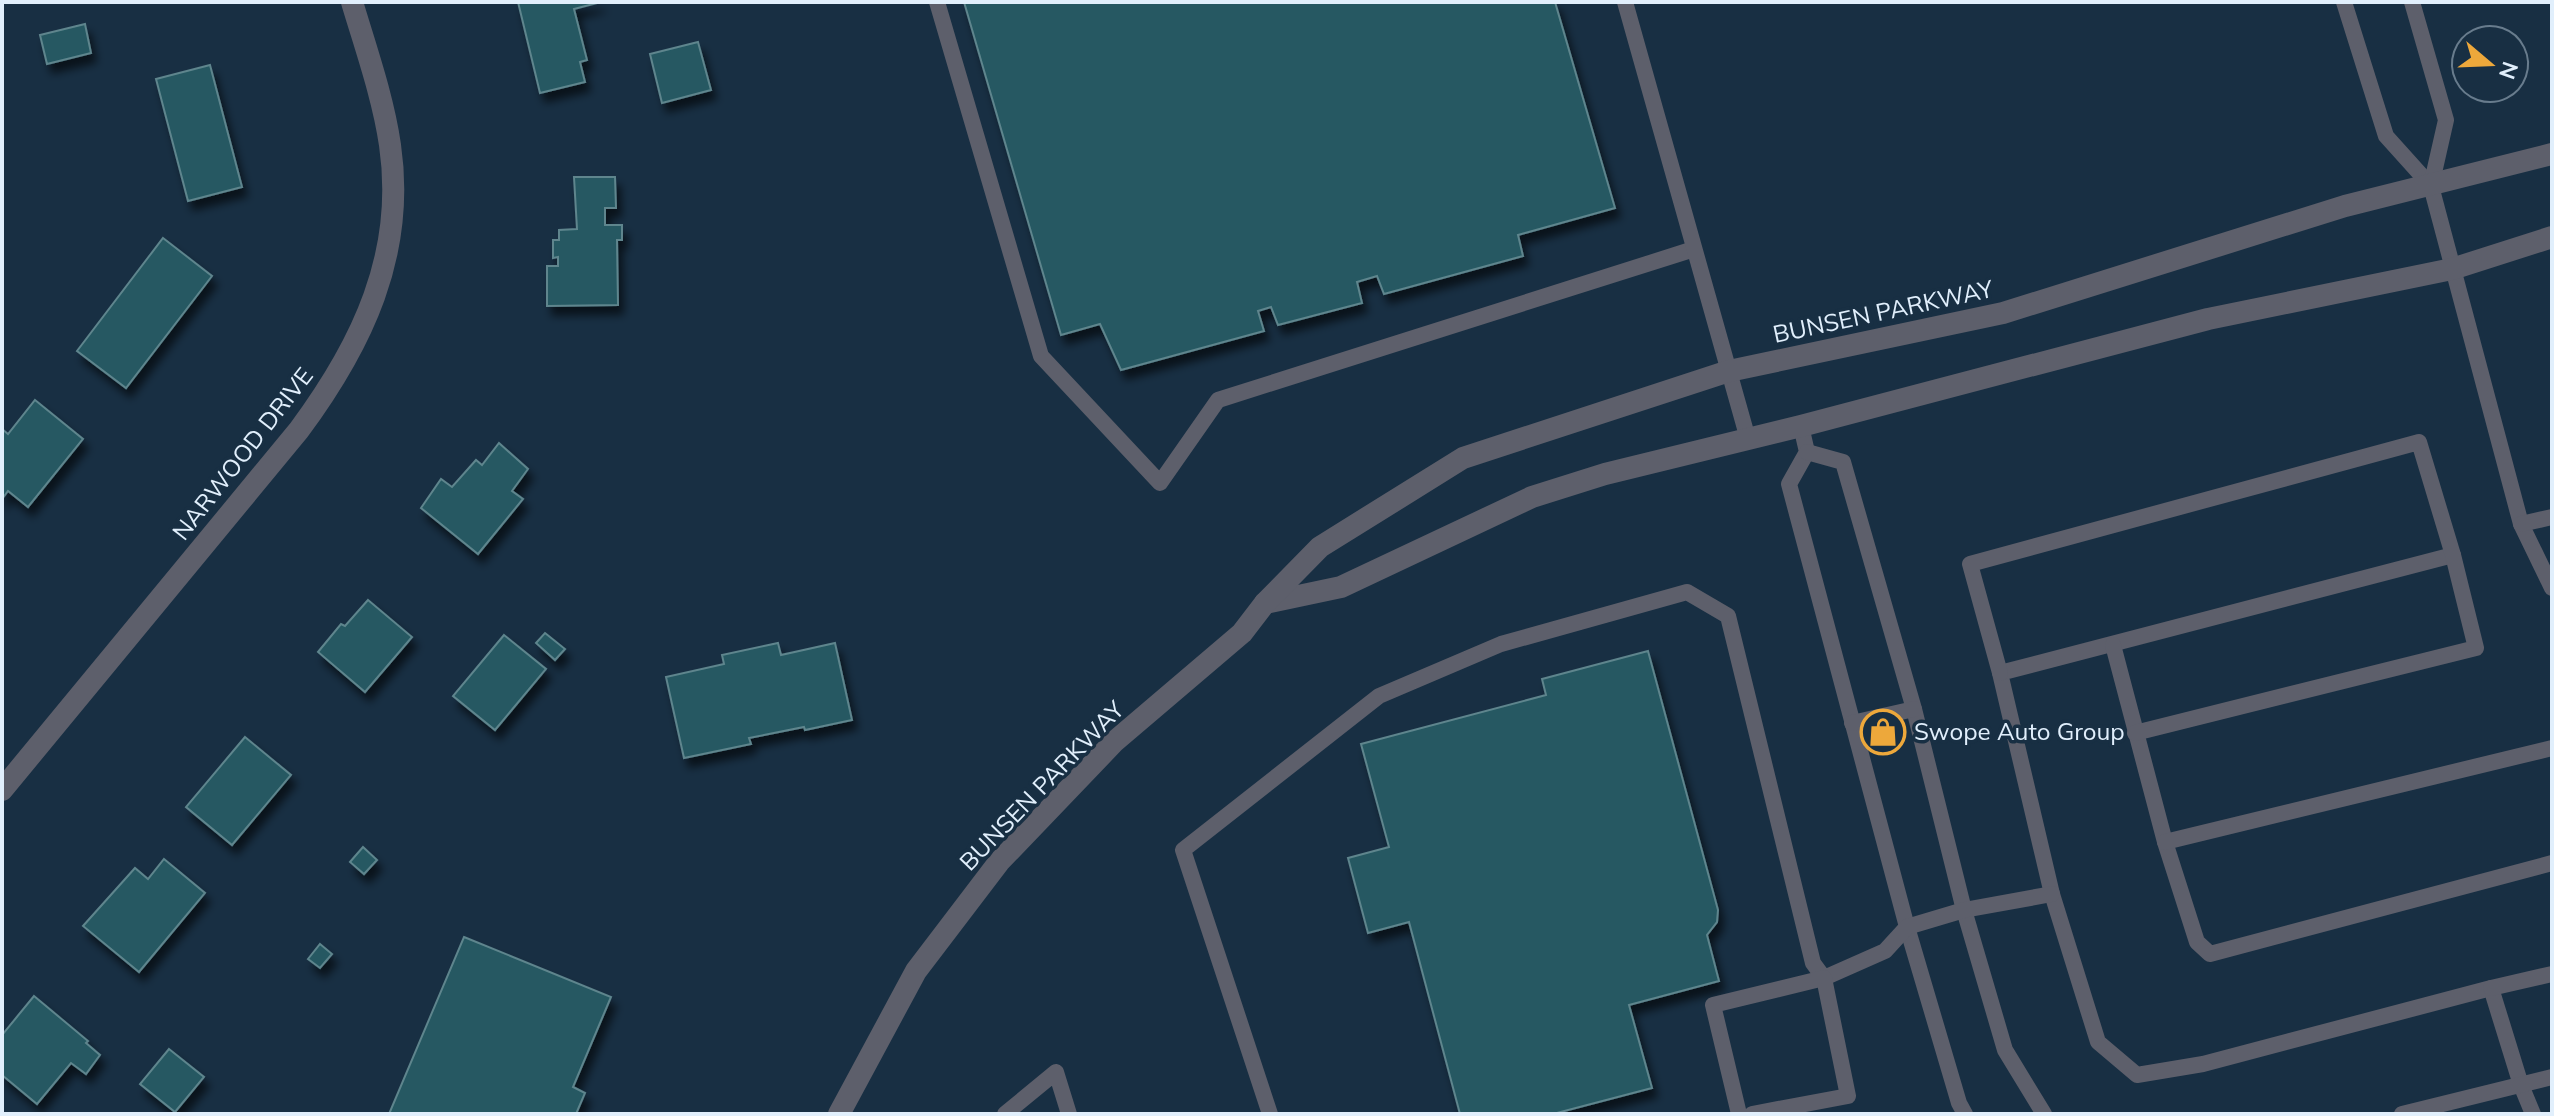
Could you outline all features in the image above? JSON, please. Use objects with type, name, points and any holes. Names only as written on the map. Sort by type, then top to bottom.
[{"type":"street","name":"NARWOOD DRIVE","points":[[2,790],[299,430],[332,386],[361,333],[379,286],[389,242],[393,194],[387,132],[352,2]]},
{"type":"street","name":"BUNSEN PARKWAY","points":[[839,1114],[916,971],[999,862],[1114,742],[1242,633],[1265,603],[1320,547],[1463,458],[1729,371],[2003,313],[2345,206],[2552,154]]},
{"type":"street","points":[[1265,603],[1341,587],[1532,497],[1605,474],[2208,319],[2452,269],[2552,237]]},
{"type":"lane","points":[[937,2],[1041,356],[1160,483],[1218,400],[1694,249]]},
{"type":"lane","points":[[1625,2],[1748,439]]},
{"type":"lane","points":[[2344,2],[2386,136],[2431,186]]},
{"type":"lane","points":[[2412,2],[2446,120],[2431,186],[2521,524],[2552,588]]},
{"type":"lane","points":[[1801,426],[1807,452],[1789,484],[1907,927],[1959,1103],[1965,1114]]},
{"type":"lane","points":[[2135,733],[2476,648],[2453,555],[2419,442],[1970,564],[2000,673],[2052,894],[2098,1042],[2137,1075],[2203,1064],[2552,974]]},
{"type":"lane","points":[[1807,452],[1843,462],[1914,709],[1964,910],[2005,1050],[2044,1114]]},
{"type":"lane","points":[[2521,524],[2552,517]]},
{"type":"lane","points":[[2000,673],[2453,555]]},
{"type":"lane","points":[[1270,1114],[1183,850],[1379,696],[1501,644],[1687,592],[1728,616],[1813,963],[1824,978],[1848,1096],[1752,1114]]},
{"type":"lane","points":[[2113,645],[2165,842],[2197,942],[2210,954],[2552,863]]},
{"type":"lane","points":[[1852,723],[1914,709]]},
{"type":"lane","points":[[2165,842],[2552,748]]},
{"type":"lane","points":[[1739,1114],[1713,1005],[1824,978],[1885,951],[1907,927],[1964,910],[2052,894]]},
{"type":"lane","points":[[2491,988],[2533,1114]]},
{"type":"lane","points":[[1005,1114],[1056,1072],[1069,1114]]},
{"type":"lane","points":[[2402,1114],[2552,1077]]},
{"type":"building","points":[[518,2],[601,2],[574,9],[587,60],[580,62],[585,82],[540,93]]},
{"type":"building","points":[[964,2],[1555,2],[1615,208],[1518,235],[1523,256],[1384,294],[1377,276],[1357,282],[1362,303],[1278,325],[1271,307],[1258,311],[1264,331],[1121,370],[1100,324],[1061,335]]},
{"type":"building","points":[[85,24],[91,53],[47,64],[40,35]]},
{"type":"building","points":[[698,42],[711,90],[662,103],[650,54]]},
{"type":"building","points":[[210,65],[242,187],[188,201],[156,79]]},
{"type":"building","points":[[574,177],[615,177],[616,208],[605,208],[605,225],[622,225],[622,240],[617,240],[618,305],[547,306],[547,266],[558,266],[558,257],[553,258],[553,240],[559,240],[559,230],[577,229]]},
{"type":"building","points":[[163,238],[212,276],[126,388],[77,351]]},
{"type":"building","points":[[35,400],[83,439],[28,507],[8,491],[2,499],[2,429],[8,434]]},
{"type":"building","points":[[499,443],[528,469],[512,491],[523,499],[478,554],[421,508],[441,479],[452,487],[476,460],[482,465]]},
{"type":"building","points":[[368,600],[412,637],[365,692],[318,652],[341,624],[345,626]]},
{"type":"building","points":[[545,633],[565,649],[555,660],[536,643]]},
{"type":"building","points":[[504,635],[546,669],[495,730],[453,696]]},
{"type":"building","points":[[778,643],[781,655],[835,643],[852,720],[749,738],[751,744],[684,758],[666,677],[724,664],[722,655]]},
{"type":"building","points":[[1648,651],[1718,910],[1717,922],[1707,935],[1719,981],[1629,1005],[1652,1088],[1553,1114],[1460,1114],[1409,922],[1368,933],[1348,858],[1389,847],[1361,744],[1546,695],[1542,679]]},
{"type":"building","points":[[245,737],[291,775],[232,845],[186,807]]},
{"type":"building","points":[[363,847],[377,860],[364,874],[350,862]]},
{"type":"building","points":[[164,859],[205,893],[139,972],[83,926],[135,868],[148,879]]},
{"type":"building","points":[[464,937],[611,997],[573,1087],[585,1093],[576,1114],[389,1114]]},
{"type":"building","points":[[320,944],[332,954],[320,968],[308,959]]},
{"type":"building","points":[[34,996],[88,1041],[86,1043],[100,1055],[86,1074],[71,1063],[37,1104],[2,1075],[2,1035]]},
{"type":"building","points":[[169,1049],[204,1077],[175,1112],[140,1084]]},
{"type":"place","name":"Swope Auto Group","points":[[1883,732]]}]
